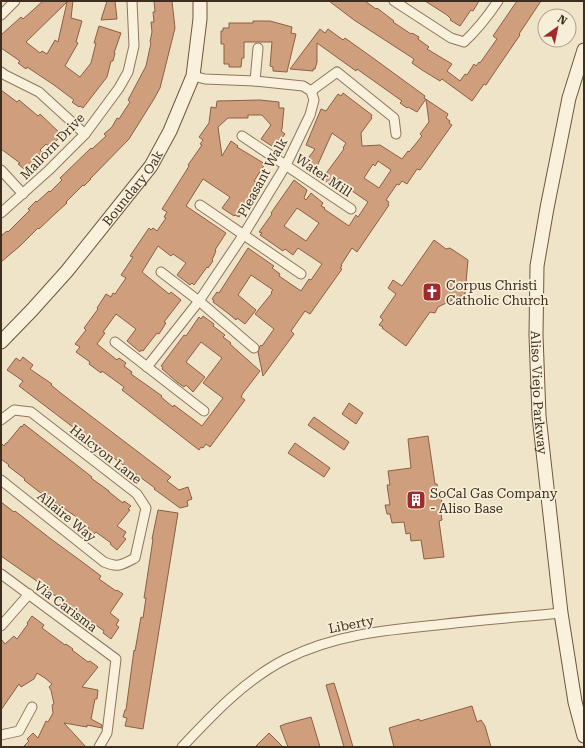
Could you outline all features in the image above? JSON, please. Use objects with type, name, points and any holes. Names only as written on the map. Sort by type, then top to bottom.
[{"type":"main road","name":"Boundary Oak","points":[[1,342],[67,271],[151,166],[170,132],[193,76],[200,19],[200,1]]},
{"type":"main road","name":"Aliso Viejo Parkway","points":[[584,50],[569,98],[547,208],[538,266],[536,335],[539,416],[561,613],[575,702],[584,736]]},
{"type":"street","points":[[1,15],[15,1]]},
{"type":"street","name":"Mallorn Drive","points":[[1,212],[49,170],[85,134],[119,88],[128,72],[134,46],[132,1]]},
{"type":"street","points":[[398,2],[450,38],[464,42],[476,31],[498,1]]},
{"type":"street","points":[[255,81],[258,48]]},
{"type":"street","points":[[1,72],[38,92],[85,134]]},
{"type":"street","points":[[193,76],[205,79],[255,81],[303,86],[311,91],[337,72],[394,118],[396,134]]},
{"type":"street","name":"Pleasant Walk","points":[[147,366],[199,301],[244,234],[286,165],[310,115],[314,100],[311,91]]},
{"type":"street","name":"Water Mill","points":[[242,136],[351,209]]},
{"type":"street","points":[[1,170],[23,194]]},
{"type":"street","points":[[200,205],[301,274]]},
{"type":"street","points":[[161,272],[199,301],[254,348]]},
{"type":"street","points":[[116,342],[204,411]]},
{"type":"street","name":"Halcyon Lane","points":[[1,420],[14,410],[30,412],[137,494],[146,508],[135,558],[121,566]]},
{"type":"street","name":"Allaire Way","points":[[1,480],[104,562],[112,566],[121,566]]},
{"type":"street","name":"Via Carisma","points":[[1,574],[116,659],[107,733],[99,747]]},
{"type":"street","points":[[1,626],[28,594]]},
{"type":"street","name":"Liberty","points":[[182,747],[203,725],[248,684],[285,660],[321,644],[366,633],[418,626],[561,613]]},
{"type":"street","points":[[1,735],[19,731],[32,707]]},
{"type":"building","points":[[43,1],[73,1],[71,18],[82,21],[76,42],[78,43],[65,66],[80,77],[91,63],[96,43],[94,43],[99,26],[121,33],[107,77],[83,108],[72,102],[74,100],[54,85],[27,67],[26,69],[18,63],[20,61],[1,48],[1,35],[21,17],[23,19]],"holes":[[[67,2],[58,42],[55,40],[47,54],[42,51],[40,53],[26,42]]]},
{"type":"building","points":[[107,1],[115,1],[117,19],[101,20]]},
{"type":"building","points":[[154,1],[172,1],[175,28],[160,88],[154,99],[129,139],[84,186],[83,185],[66,202],[67,203],[1,262],[1,236],[7,231],[8,232],[30,210],[28,209],[36,201],[37,202],[49,191],[50,192],[62,180],[60,178],[91,148],[92,149],[106,136],[104,134],[112,127],[117,118],[119,119],[130,102],[128,100],[146,66],[151,43],[151,22],[154,22]]},
{"type":"building","points":[[329,1],[365,1],[376,9],[377,8],[394,21],[393,22],[411,34],[412,33],[419,37],[418,39],[429,47],[427,49],[452,64],[447,71],[460,81],[465,74],[467,75],[474,64],[476,66],[479,62],[480,63],[497,39],[493,36],[517,1],[541,1],[486,85],[484,84],[472,101],[442,79],[440,81],[422,70],[412,63],[414,59],[354,20]]},
{"type":"building","points":[[425,1],[479,1],[473,11],[471,10],[460,26],[450,20],[451,19],[447,15]]},
{"type":"building","points":[[253,21],[270,21],[292,27],[291,33],[296,34],[287,72],[273,71],[273,67],[270,66],[272,42],[244,42],[244,58],[242,58],[241,67],[229,67],[229,64],[224,64],[224,44],[221,44],[221,31],[223,31],[223,28],[229,28],[229,23],[253,23]]},
{"type":"building","points":[[320,29],[325,33],[328,29],[343,40],[345,38],[373,58],[425,96],[424,98],[426,99],[417,112],[408,107],[407,108],[400,103],[402,101],[317,43],[317,62],[313,71],[290,69]]},
{"type":"building","points":[[1,90],[17,102],[19,100],[38,116],[40,114],[62,135],[50,147],[46,144],[40,150],[42,152],[28,168],[27,166],[24,169],[18,164],[20,163],[1,149]]},
{"type":"building","points":[[343,93],[372,115],[372,118],[361,133],[362,146],[380,145],[402,159],[422,136],[420,134],[429,122],[426,99],[448,114],[446,118],[452,125],[420,170],[417,169],[407,184],[402,181],[399,185],[397,184],[386,200],[389,202],[389,205],[357,252],[352,248],[341,265],[342,266],[340,268],[342,269],[310,314],[305,311],[291,331],[294,334],[263,376],[258,352],[260,346],[262,346],[274,329],[255,314],[273,290],[251,275],[238,295],[256,310],[245,324],[237,318],[236,320],[213,302],[214,300],[212,299],[217,292],[219,293],[248,248],[274,266],[272,268],[280,274],[279,276],[301,291],[309,279],[311,280],[322,264],[298,248],[293,255],[285,249],[283,251],[260,235],[262,233],[259,232],[294,180],[307,190],[304,198],[306,200],[311,193],[323,203],[321,206],[325,208],[324,209],[349,226],[356,215],[358,217],[368,202],[342,184],[339,188],[322,179],[344,149],[343,148],[346,143],[332,133],[314,173],[304,164],[315,149],[306,145],[321,109],[326,111],[338,94],[341,96]],"holes":[[[378,161],[391,170],[379,188],[364,178],[373,164],[375,166]],[[297,208],[319,223],[306,241],[284,226]]]},
{"type":"building","points":[[260,100],[279,102],[279,108],[284,108],[281,131],[285,134],[278,148],[276,146],[275,148],[261,139],[271,125],[262,115],[248,115],[248,118],[228,118],[218,127],[222,156],[231,141],[238,146],[237,147],[265,164],[254,181],[259,183],[257,187],[259,188],[252,201],[251,200],[239,217],[234,216],[222,208],[230,197],[203,179],[186,206],[226,233],[215,250],[213,261],[194,285],[192,283],[190,285],[177,275],[186,263],[173,254],[171,256],[158,246],[142,272],[169,294],[171,292],[181,300],[164,322],[166,323],[159,334],[157,333],[143,351],[141,350],[140,352],[127,341],[136,329],[116,314],[103,332],[105,333],[97,344],[117,360],[119,358],[126,363],[124,366],[132,372],[131,374],[162,396],[161,397],[173,407],[174,405],[202,426],[223,398],[203,383],[222,358],[201,342],[186,362],[205,377],[193,392],[186,385],[184,387],[177,382],[162,369],[163,367],[161,366],[184,335],[186,336],[199,317],[201,319],[203,316],[214,324],[213,326],[225,335],[223,337],[260,371],[243,393],[241,397],[245,400],[210,447],[206,444],[199,450],[122,390],[124,387],[102,371],[101,373],[89,364],[90,362],[76,352],[80,347],[75,344],[86,330],[84,328],[98,309],[97,308],[106,294],[111,297],[113,293],[115,294],[126,278],[121,275],[133,257],[130,256],[149,228],[151,230],[153,228],[157,231],[166,218],[164,217],[167,212],[162,209],[189,166],[188,165],[202,145],[200,144],[203,140],[199,137],[209,123],[211,107],[216,108],[217,101]]},
{"type":"building","name":"Corpus Christi Catholic Church","points":[[434,240],[446,249],[450,248],[468,260],[465,294],[438,307],[435,313],[430,312],[406,346],[379,325],[383,320],[380,317],[396,294],[388,288],[393,280],[402,286]]},
{"type":"building","points":[[23,357],[33,365],[30,369],[52,384],[51,385],[62,394],[171,477],[167,481],[179,490],[188,487],[192,499],[187,501],[188,506],[180,508],[19,386],[23,381],[7,370],[16,358],[20,361]]},
{"type":"building","points":[[349,403],[363,413],[356,424],[342,414]]},
{"type":"building","points":[[314,417],[349,442],[344,450],[308,425]]},
{"type":"building","points":[[24,424],[123,503],[124,501],[131,506],[128,509],[130,510],[117,526],[126,532],[123,537],[126,539],[117,550],[110,544],[111,543],[96,532],[94,534],[88,530],[89,528],[77,519],[78,518],[38,491],[1,459],[1,443],[4,446]]},
{"type":"building","name":"SoCal Gas Company - Aliso Base","points":[[428,436],[435,484],[437,484],[439,496],[441,496],[442,507],[440,507],[442,520],[439,521],[444,557],[424,559],[421,540],[411,541],[410,533],[406,534],[404,522],[392,523],[390,514],[387,514],[385,505],[390,505],[387,485],[390,485],[388,471],[411,468],[408,439]]},
{"type":"building","points":[[295,443],[330,468],[324,477],[288,453]]},
{"type":"building","points":[[1,502],[101,576],[99,579],[123,594],[110,613],[119,620],[116,625],[119,627],[111,639],[103,633],[104,631],[89,620],[88,622],[81,617],[82,616],[50,592],[51,591],[1,556]]},
{"type":"building","points":[[158,510],[178,513],[143,729],[125,726],[127,718],[123,717],[126,710],[134,650],[135,651],[141,617],[143,618],[146,598],[144,598],[152,539]]},
{"type":"building","points":[[32,616],[44,625],[42,628],[73,649],[72,650],[88,662],[90,661],[98,667],[82,687],[98,690],[91,719],[102,725],[102,728],[64,723],[86,747],[23,747],[29,741],[27,739],[33,733],[38,738],[46,721],[48,722],[53,713],[52,705],[54,704],[49,687],[52,684],[37,673],[34,679],[21,687],[19,684],[1,710],[1,639],[5,644],[14,636],[17,639]]},
{"type":"building","points":[[334,683],[353,747],[344,747],[326,685]]},
{"type":"building","points":[[472,706],[477,722],[481,720],[485,726],[491,747],[394,747],[389,728]]},
{"type":"building","points":[[311,717],[320,747],[288,747],[280,726]]},
{"type":"building","points":[[269,733],[283,747],[255,747]]},
{"type":"place","name":"Corpus Christi Catholic Church","points":[[432,292]]},
{"type":"place","name":"SoCal Gas Company - Aliso Base","points":[[416,500]]}]
